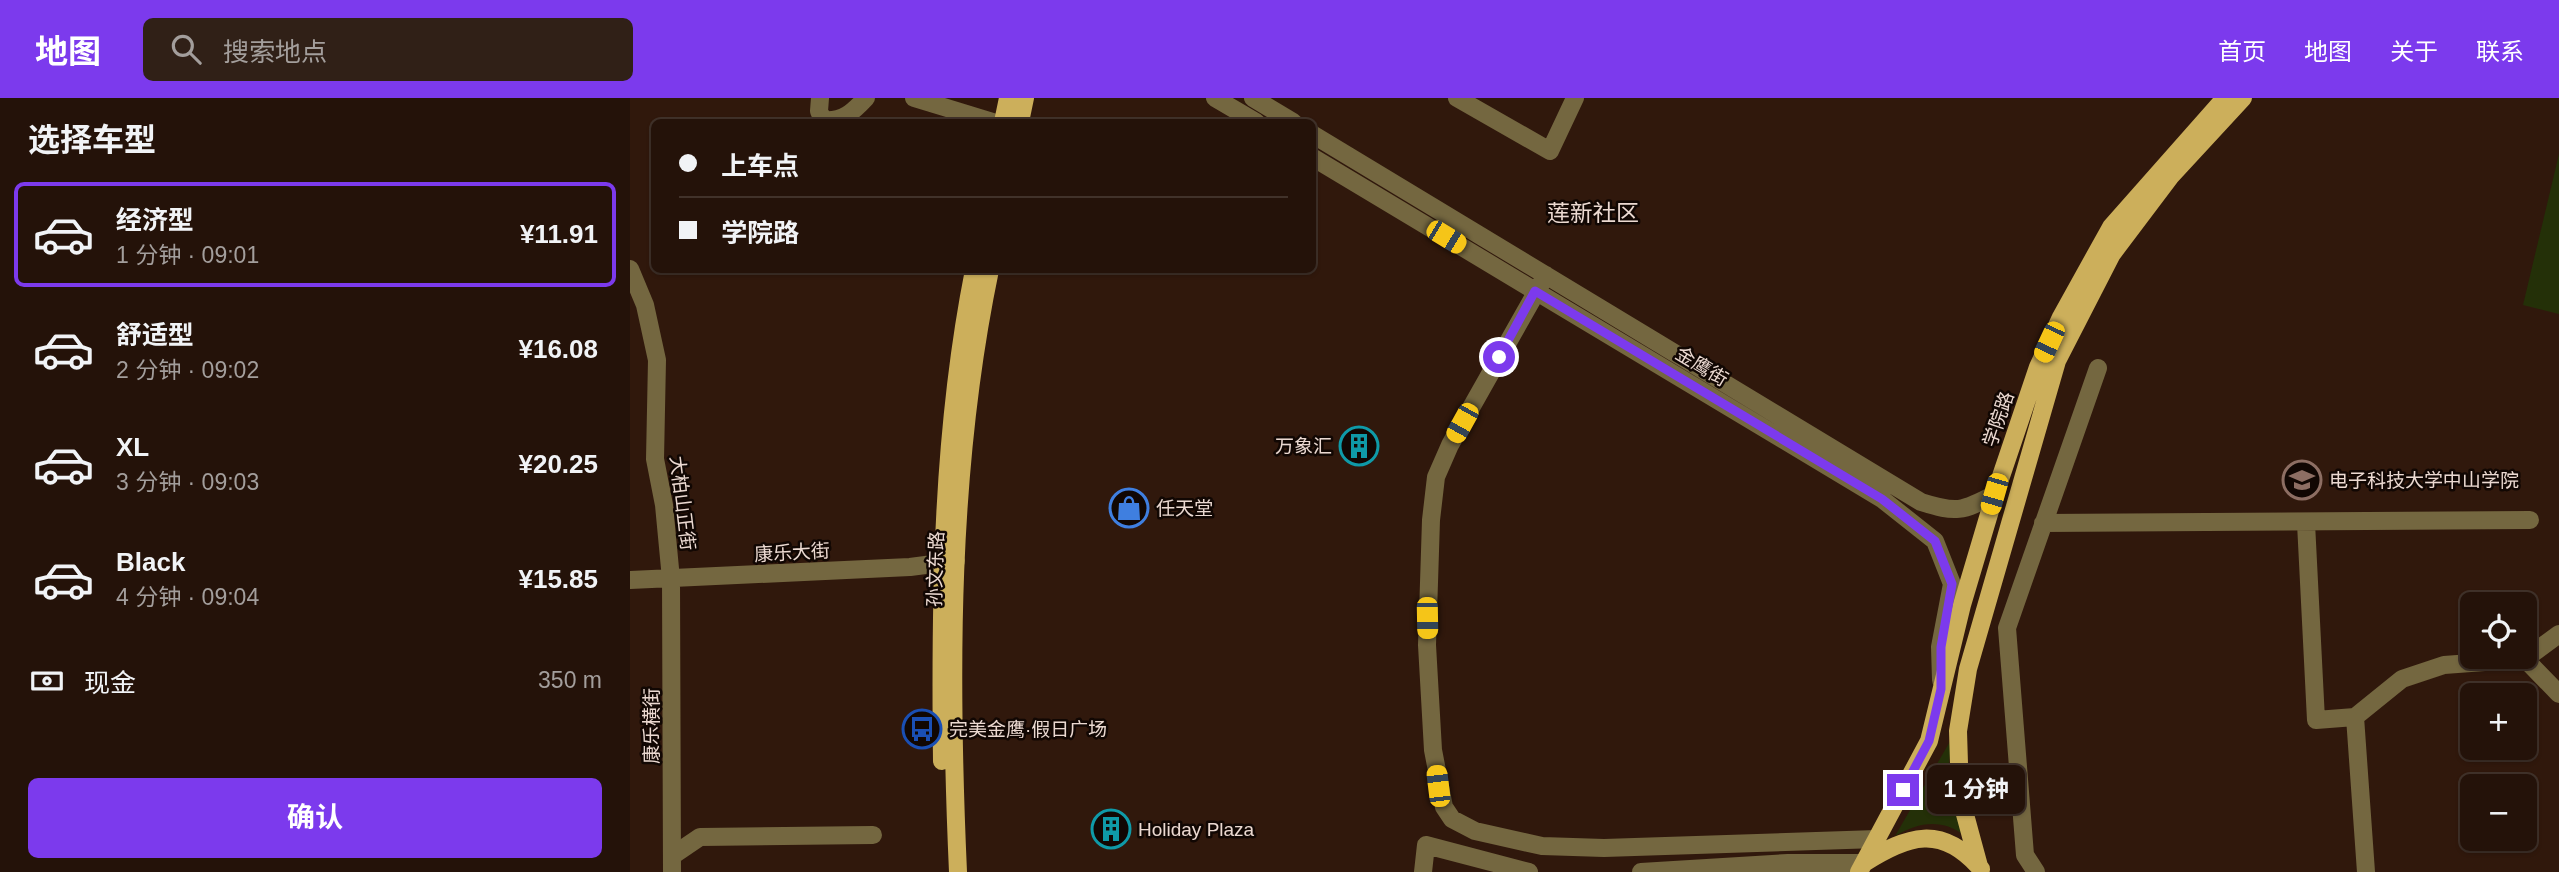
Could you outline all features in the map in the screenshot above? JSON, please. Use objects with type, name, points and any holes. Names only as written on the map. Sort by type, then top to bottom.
[{"type":"main road","points":[[1004,119],[1008,98]]},
{"type":"main road","points":[[1021,119],[1025,98]]},
{"type":"main road","name":"学院路","points":[[1862,868],[1929,741],[1994,494],[2038,367],[2091,259],[2111,227],[2225,98]]},
{"type":"main road","name":"学院路","points":[[1981,869],[1960,796],[1958,731],[1968,669],[2057,361],[2112,254],[2170,177],[2243,98]]},
{"type":"main road","name":"孙文东路","points":[[946,872],[942,760],[949,562],[961,338],[973,273]]},
{"type":"main road","name":"孙文东路","points":[[958,872],[949,562],[976,337],[989,273]]},
{"type":"main road","points":[[1862,868],[1896,844],[1916,837],[1935,838],[1957,849],[1981,869]]},
{"type":"street","points":[[820,98],[819,111],[823,119]]},
{"type":"street","points":[[840,119],[866,98]]},
{"type":"street","points":[[914,98],[983,119]]},
{"type":"street","points":[[1215,98],[1251,119]]},
{"type":"street","points":[[1253,98],[1288,119]]},
{"type":"street","points":[[1457,98],[1550,151],[1575,98]]},
{"type":"street","name":"金鹰街","points":[[1316,136],[1921,502],[1950,511],[1967,510],[1994,494]]},
{"type":"street","name":"金鹰街","points":[[1316,159],[1882,499],[1935,541],[1952,584],[1941,647],[1941,689]]},
{"type":"street","name":"大柏山正街","points":[[630,269],[645,304],[657,360],[655,459],[664,505],[671,579]]},
{"type":"street","points":[[1546,275],[1450,445],[1436,477],[1427,618],[1430,692],[1438,786],[1452,819],[1502,838],[1562,847],[1877,839]]},
{"type":"street","points":[[2036,872],[2025,855],[2007,628],[2098,368]]},
{"type":"street","points":[[2043,523],[2530,520]]},
{"type":"street","points":[[2306,523],[2316,720],[2355,717],[2402,679],[2444,665],[2460,664]]},
{"type":"street","name":"康乐大街","points":[[630,580],[949,562]]},
{"type":"street","name":"康乐横街","points":[[671,579],[672,864]]},
{"type":"street","points":[[2537,650],[2559,634]]},
{"type":"street","points":[[2535,669],[2559,694]]},
{"type":"street","points":[[2355,717],[2366,872]]},
{"type":"street","points":[[672,864],[700,836],[873,835]]},
{"type":"street","points":[[1423,872],[1426,845],[1529,872]]},
{"type":"street","points":[[1641,872],[1862,868]]},
{"type":"green space","points":[[2559,154],[2559,314],[2523,305]]},
{"type":"green space","points":[[1952,738],[1949,763],[1965,836],[1948,826],[1930,824],[1895,836]]},
{"type":"place","name":"万象汇","points":[[1359,446]]},
{"type":"place","name":"电子科技大学中山学院","points":[[2302,480]]},
{"type":"place","name":"任天堂","points":[[1129,508]]},
{"type":"place","name":"完美金鹰·假日广场","points":[[922,729]]},
{"type":"place","name":"Holiday Plaza","points":[[1111,829]]},
{"type":"district","name":"莲新社区","points":[[1593,213]]},
{"type":"route","points":[[1499,357],[1535,291],[1882,499],[1935,541],[1952,584],[1941,647],[1941,689],[1929,741],[1903,790]]}]
